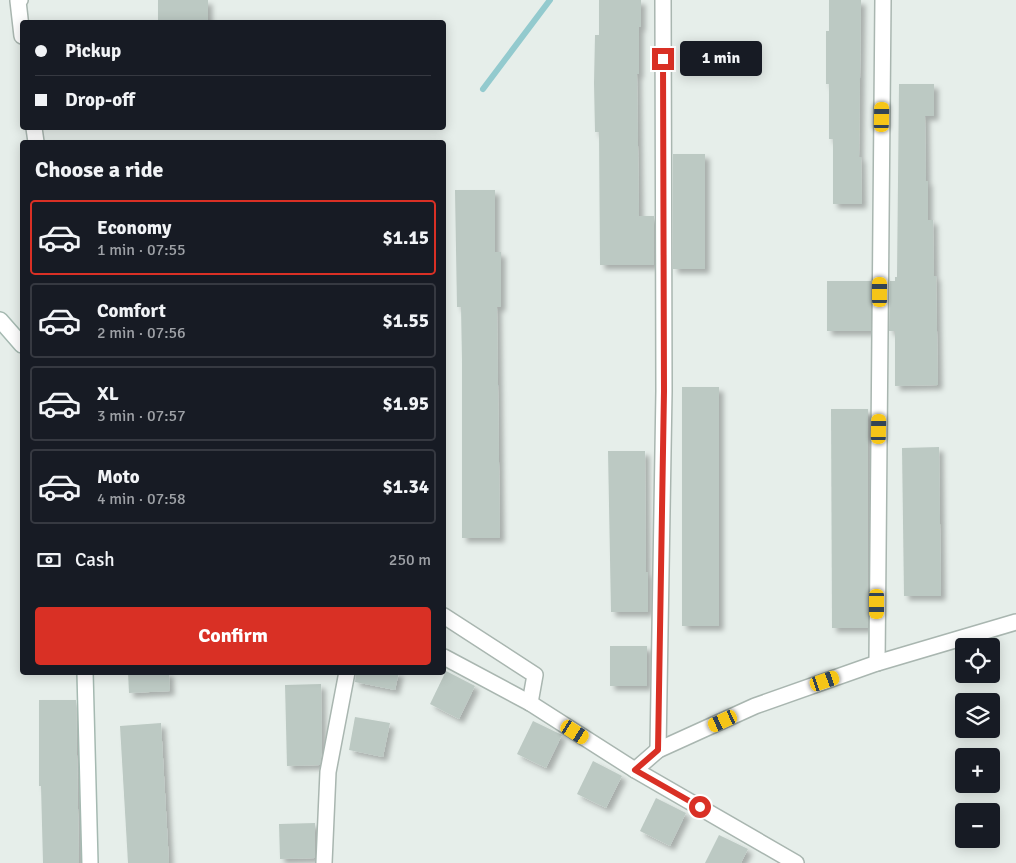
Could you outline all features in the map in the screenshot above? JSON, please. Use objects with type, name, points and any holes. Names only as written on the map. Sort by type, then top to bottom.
[{"type":"street","points":[[20,0],[18,1],[20,20]]},
{"type":"street","points":[[658,750],[664,391],[663,0]]},
{"type":"street","points":[[877,663],[883,0]]},
{"type":"street","points":[[0,320],[20,343]]},
{"type":"street","points":[[446,617],[536,675],[530,703]]},
{"type":"street","points":[[635,770],[658,750],[755,706],[877,663],[1016,622]]},
{"type":"street","points":[[446,658],[530,703],[635,770],[796,863]]},
{"type":"street","points":[[85,675],[90,863]]},
{"type":"street","points":[[324,863],[328,772],[346,675]]},
{"type":"building","points":[[158,0],[208,0],[208,20],[158,20]]},
{"type":"building","points":[[599,0],[641,0],[639,74],[637,74],[639,216],[654,216],[654,265],[600,265],[599,132],[595,132],[594,83],[595,35],[599,35]]},
{"type":"building","points":[[829,0],[861,0],[859,157],[861,157],[862,204],[833,204],[833,139],[829,139],[829,84],[826,84],[826,31],[829,31]]},
{"type":"building","points":[[899,84],[934,84],[934,116],[925,116],[928,220],[933,220],[934,276],[936,276],[938,385],[895,386],[895,331],[889,331],[890,281],[895,281],[895,277],[897,277]]},
{"type":"building","points":[[673,154],[705,154],[705,269],[673,269]]},
{"type":"building","points":[[455,190],[495,190],[495,252],[501,252],[501,307],[497,307],[500,538],[462,538],[461,307],[457,307]]},
{"type":"building","points":[[827,281],[871,281],[871,331],[827,331]]},
{"type":"building","points":[[682,387],[719,387],[719,626],[682,626]]},
{"type":"building","points":[[831,409],[868,409],[868,628],[832,628]]},
{"type":"building","points":[[939,447],[941,596],[904,596],[902,448]]},
{"type":"building","points":[[608,451],[645,451],[648,612],[611,612]]},
{"type":"building","points":[[610,646],[647,646],[647,686],[610,686]]},
{"type":"building","points":[[446,671],[475,686],[459,719],[430,704],[444,675],[446,675]]},
{"type":"building","points":[[128,675],[169,675],[170,691],[129,693]]},
{"type":"building","points":[[356,675],[398,675],[395,690],[355,682]]},
{"type":"building","points":[[321,684],[322,752],[320,765],[287,766],[285,685]]},
{"type":"building","points":[[39,700],[76,700],[79,863],[43,863],[41,786],[39,786]]},
{"type":"building","points":[[355,717],[390,723],[383,757],[349,750]]},
{"type":"building","points":[[533,721],[562,735],[546,768],[517,754]]},
{"type":"building","points":[[161,723],[169,863],[128,863],[120,726]]},
{"type":"building","points":[[593,761],[622,776],[606,808],[577,794]]},
{"type":"building","points":[[656,798],[686,813],[670,846],[640,831]]},
{"type":"building","points":[[315,823],[315,858],[280,859],[279,824]]},
{"type":"building","points":[[719,835],[748,849],[741,863],[705,863]]},
{"type":"waterway","points":[[483,89],[550,0]]},
{"type":"route","points":[[663,59],[664,391],[658,750],[635,770],[700,807]]}]
